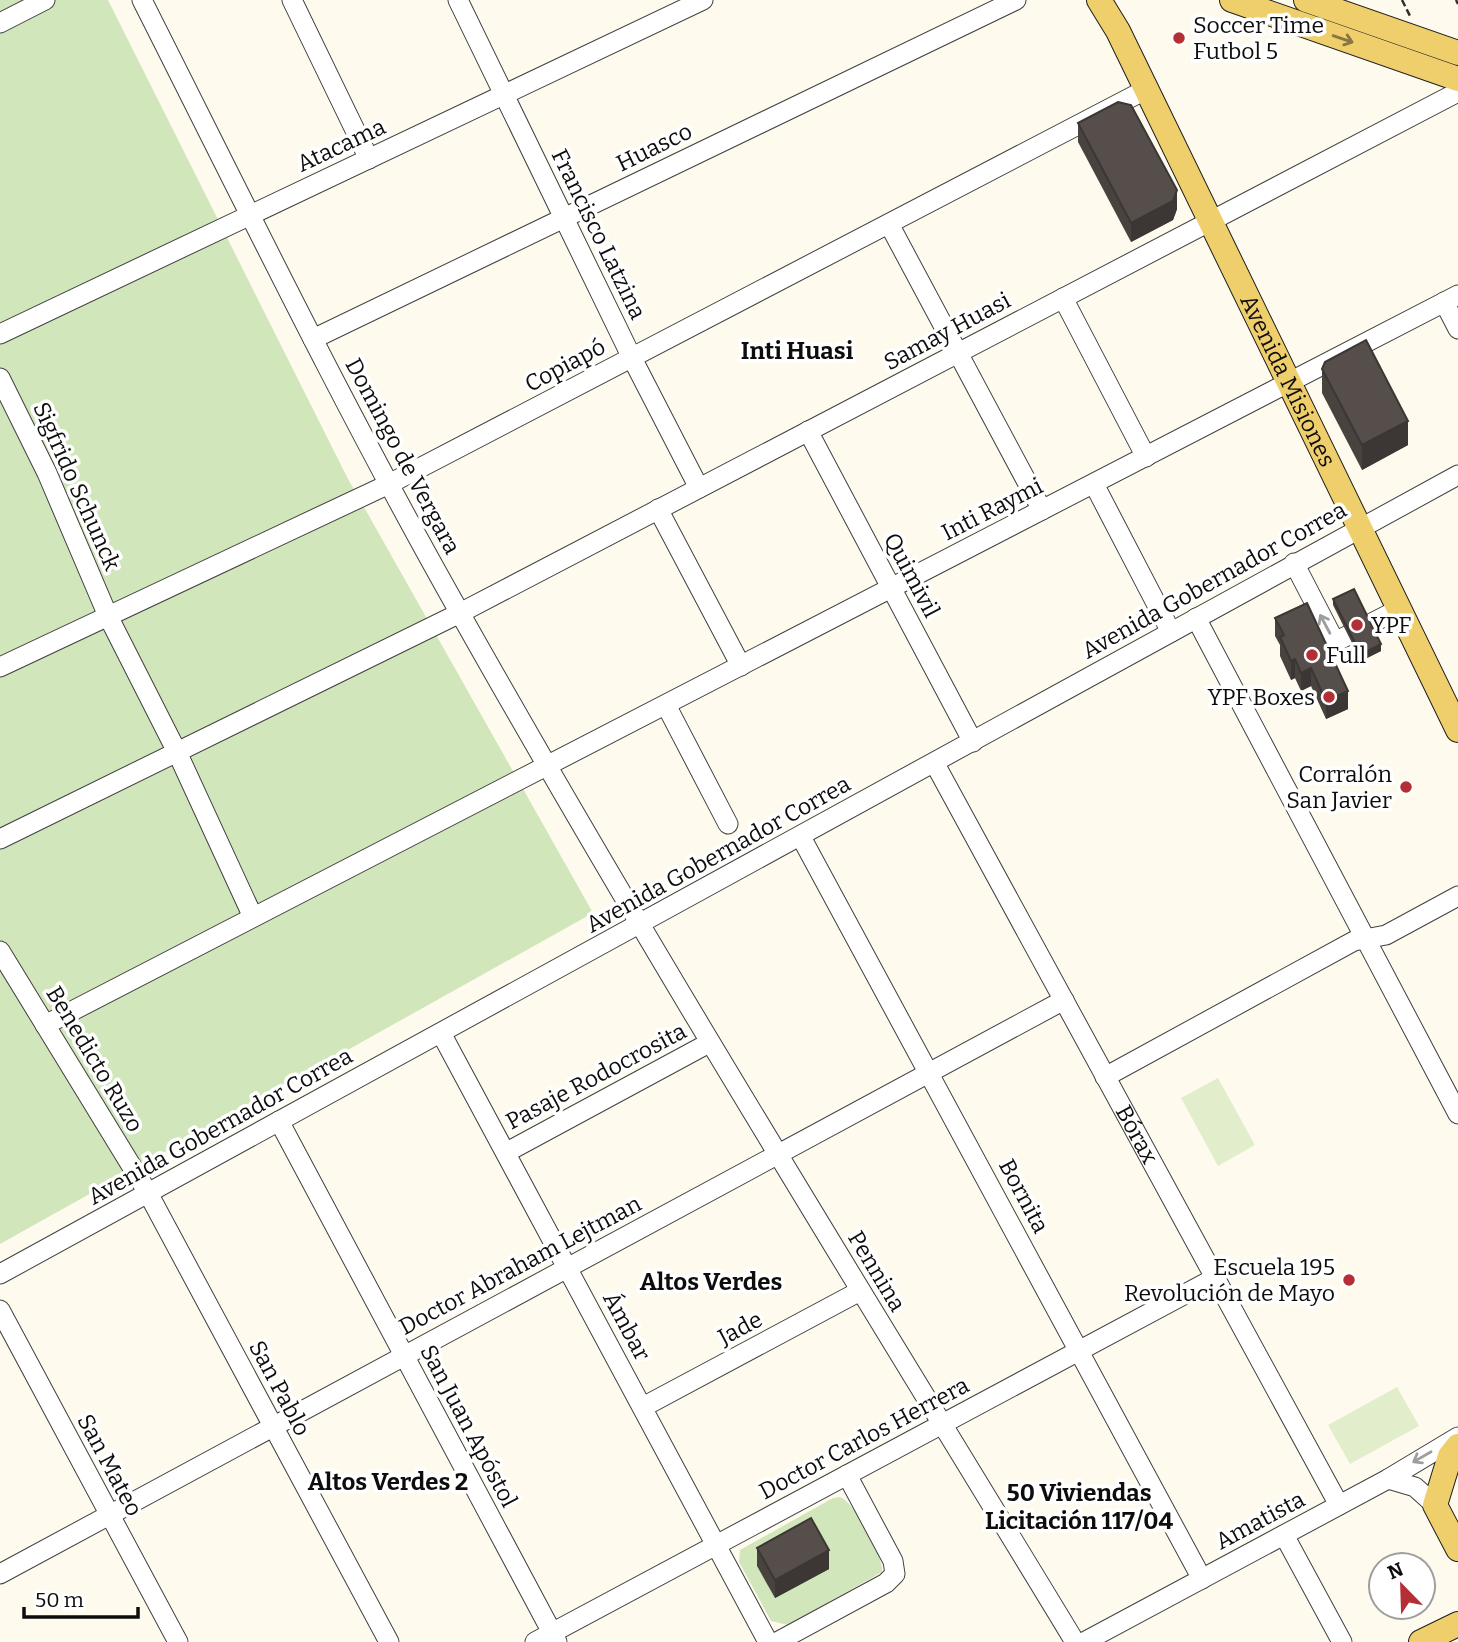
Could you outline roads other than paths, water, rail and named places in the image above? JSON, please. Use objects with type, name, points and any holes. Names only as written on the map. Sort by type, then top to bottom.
[{"type":"main road","name":"Avenida Misiones","points":[[1099,0],[1118,31],[1458,730]]},
{"type":"main road","name":"Avenida Misiones","points":[[1112,0],[1118,31]]},
{"type":"main road","points":[[1233,0],[1458,79]]},
{"type":"main road","points":[[1306,0],[1458,53]]},
{"type":"main road","points":[[1458,1446],[1450,1456],[1435,1505],[1458,1549]]},
{"type":"main road","points":[[1421,1642],[1454,1624]]},
{"type":"street","points":[[0,23],[45,0]]},
{"type":"street","name":"Domingo de Vergara","points":[[142,0],[389,484],[460,613],[640,925]]},
{"type":"street","points":[[292,0],[369,159]]},
{"type":"street","name":"Francisco Latzina","points":[[458,0],[632,358],[699,488]]},
{"type":"street","name":"Atacama","points":[[0,334],[703,0]]},
{"type":"street","name":"Huasco","points":[[313,339],[1016,0]]},
{"type":"street","name":"Copiapó","points":[[0,667],[389,484],[1145,90]]},
{"type":"street","name":"Samay Huasi","points":[[0,839],[460,613],[1458,92]]},
{"type":"street","points":[[889,224],[1042,510]]},
{"type":"street","points":[[1063,298],[1146,457]]},
{"type":"street","points":[[1451,299],[1458,329]]},
{"type":"street","name":"Inti Raymi","points":[[45,1025],[1451,299]]},
{"type":"street","name":"Sigfrido Schunck","points":[[0,378],[47,473],[108,615],[177,752],[253,918]]},
{"type":"street","name":"Quimivil","points":[[808,431],[973,742]]},
{"type":"street","name":"Avenida Gobernador Correa","points":[[0,1274],[1458,475]]},
{"type":"street","points":[[1094,484],[1171,632]]},
{"type":"street","points":[[659,509],[741,666]]},
{"type":"street","points":[[1294,563],[1335,642],[1399,609]]},
{"type":"street","points":[[1196,618],[1458,1114]]},
{"type":"street","points":[[666,705],[728,824]]},
{"type":"street","name":"Bórax","points":[[935,764],[1339,1506]]},
{"type":"street","name":"Bornita","points":[[801,837],[931,1072],[1202,1579]]},
{"type":"street","points":[[1105,1077],[1354,941],[1387,935],[1458,896]]},
{"type":"street","name":"Pennina","points":[[640,925],[709,1043],[1075,1642]]},
{"type":"street","name":"Benedicto Ruzo","points":[[0,951],[148,1193]]},
{"type":"street","name":"Doctor Abraham Lejtman","points":[[0,1574],[1064,1000]]},
{"type":"street","name":"Ámbar","points":[[441,1033],[768,1642]]},
{"type":"street","name":"Pasaje Rodocrosita","points":[[507,1152],[709,1043]]},
{"type":"street","name":"San Juan Apóstol","points":[[279,1121],[548,1639]]},
{"type":"street","name":"San Pablo","points":[[148,1193],[389,1642]]},
{"type":"street","name":"Doctor Carlos Herrera","points":[[548,1639],[716,1545],[1215,1278]]},
{"type":"street","name":"Jade","points":[[643,1407],[860,1291]]},
{"type":"street","name":"San Mateo","points":[[0,1310],[178,1642]]},
{"type":"street","name":"Amatista","points":[[1084,1642],[1339,1506],[1458,1437]]},
{"type":"street","points":[[777,1642],[886,1583],[895,1574],[893,1561],[847,1475]]},
{"type":"street","points":[[1388,1479],[1415,1487],[1435,1505]]},
{"type":"street","points":[[1284,1535],[1342,1642]]},
{"type":"place","name":"Soccer Time Futbol 5","points":[[1179,38]]},
{"type":"place","name":"YPF","points":[[1357,625]]},
{"type":"place","name":"Full","points":[[1312,655]]},
{"type":"place","name":"YPF Boxes","points":[[1329,697]]},
{"type":"place","name":"Corralón San Javier","points":[[1406,787]]},
{"type":"place","name":"Escuela 195 Revolución de Mayo","points":[[1349,1280]]},
{"type":"district","name":"Inti Huasi","points":[[797,351]]},
{"type":"district","name":"Altos Verdes","points":[[711,1282]]},
{"type":"district","name":"Altos Verdes 2","points":[[388,1482]]},
{"type":"district","name":"50 Viviendas Licitación 117/04","points":[[1079,1507]]}]
